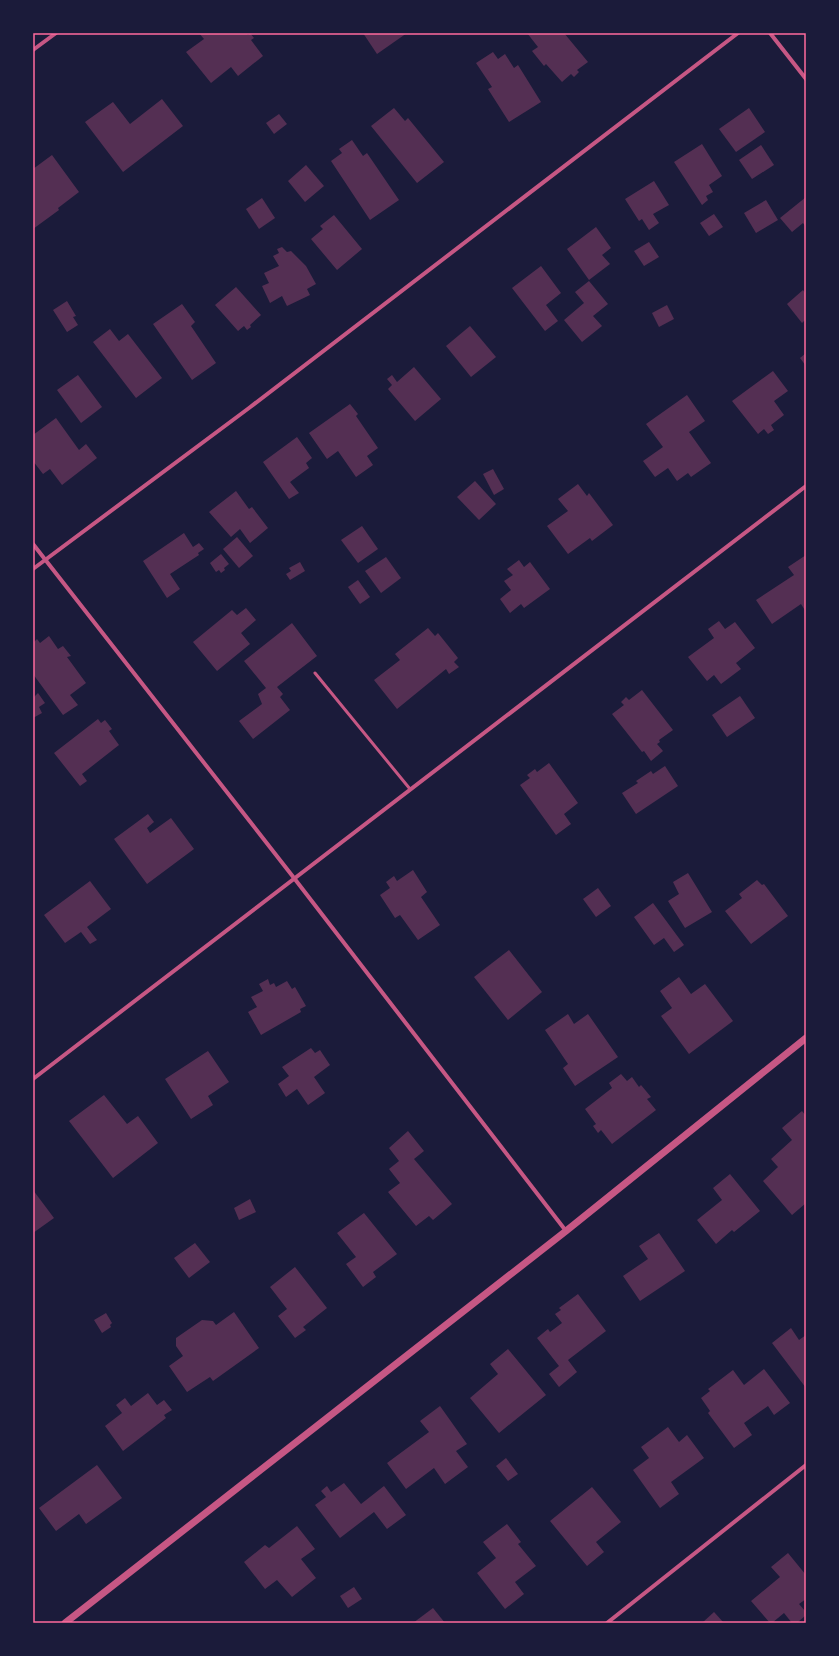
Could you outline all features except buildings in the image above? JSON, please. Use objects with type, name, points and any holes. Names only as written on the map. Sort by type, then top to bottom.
[{"type":"street","points":[[33,50],[56,33]]},
{"type":"street","points":[[33,569],[249,408],[738,33]]},
{"type":"street","points":[[770,33],[806,79]]},
{"type":"street","points":[[33,1079],[806,486]]},
{"type":"street","points":[[33,544],[294,878],[566,1231]]},
{"type":"street","points":[[65,1623],[566,1231],[806,1038]]},
{"type":"street","points":[[607,1623],[806,1465]]},
{"type":"lane","points":[[315,673],[410,789]]}]
